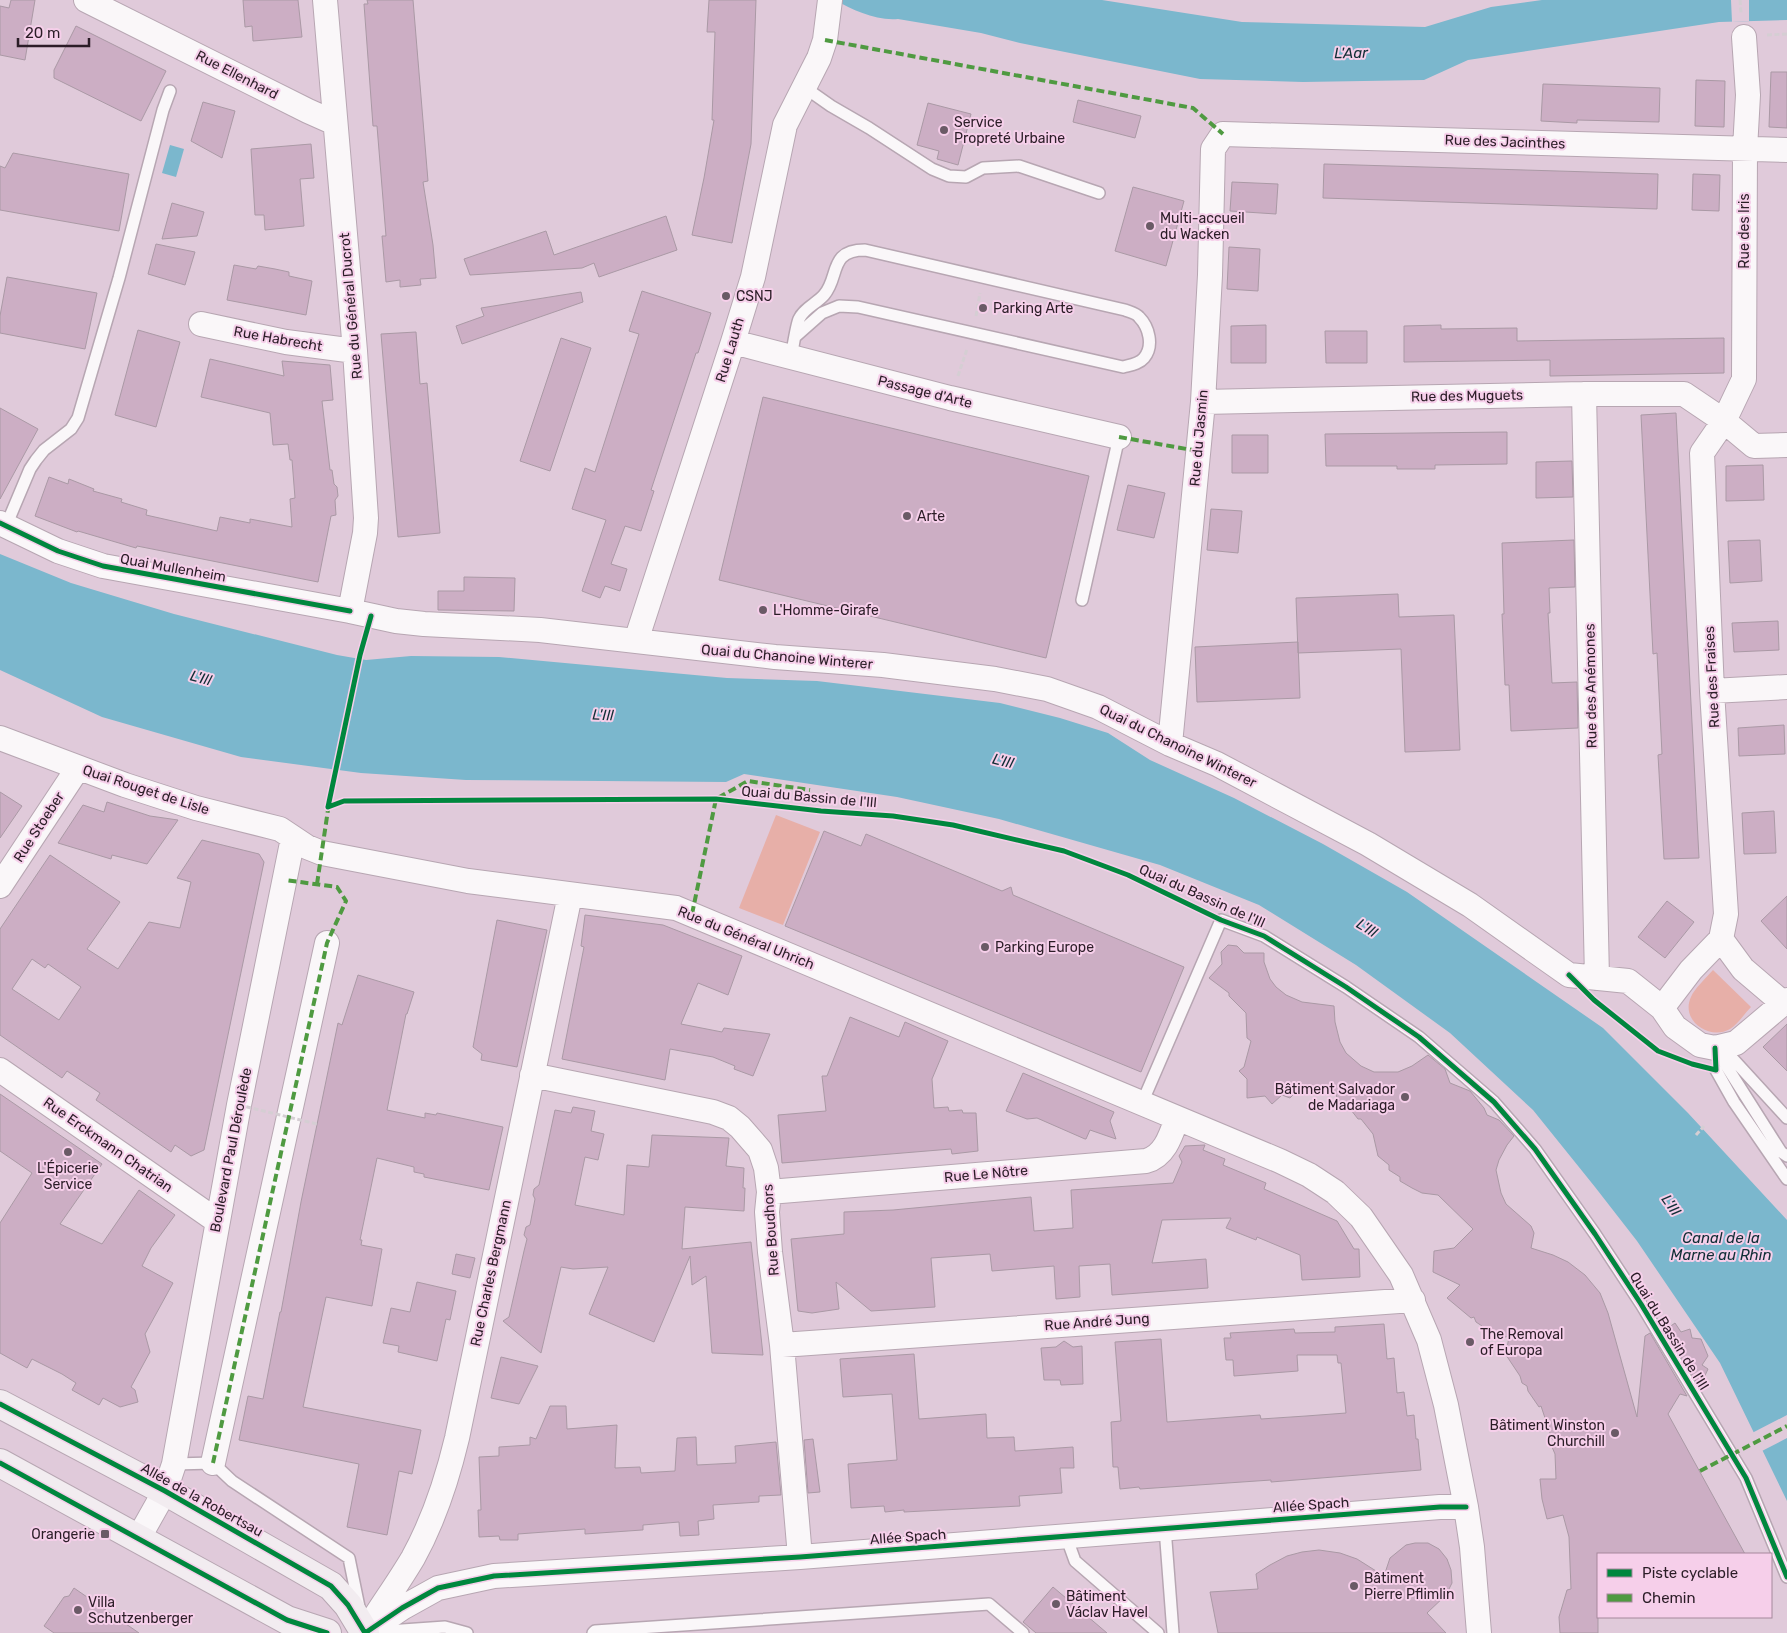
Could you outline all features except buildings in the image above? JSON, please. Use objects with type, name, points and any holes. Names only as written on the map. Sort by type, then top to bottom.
[{"type":"main road","name":"Allée de la Robertsau","points":[[0,1404],[165,1491],[331,1586],[348,1605],[365,1633]]},
{"type":"main road","points":[[0,1463],[287,1620],[326,1633]]},
{"type":"main road","points":[[354,1633],[365,1633]]},
{"type":"street","name":"Rue Ellenhard","points":[[86,0],[335,122]]},
{"type":"street","name":"Rue du Général Ducrot","points":[[325,0],[355,351],[366,518],[365,533],[350,611]]},
{"type":"street","name":"Rue Lauth","points":[[636,641],[753,277],[785,124],[819,58],[825,40],[830,0]]},
{"type":"street","name":"Rue des Iris","points":[[1724,421],[1744,379],[1745,149],[1748,95],[1744,37]]},
{"type":"street","name":"Rue des Jacinthes","points":[[1223,134],[1787,150]]},
{"type":"street","name":"Rue du Jasmin","points":[[1170,744],[1203,402],[1210,275],[1213,149],[1223,134]]},
{"type":"street","name":"Rue Habrecht","points":[[202,324],[286,342],[355,351]]},
{"type":"street","name":"Passage d'Arte","points":[[733,342],[794,347],[950,398],[1119,437]]},
{"type":"street","name":"Rue des Muguets","points":[[1203,402],[1584,394],[1684,394],[1724,421],[1754,446],[1787,445]]},
{"type":"street","name":"Rue des Anémones","points":[[1584,394],[1597,978]]},
{"type":"street","name":"Rue des Fraises","points":[[1721,939],[1726,914],[1712,691],[1702,453],[1724,421]]},
{"type":"street","name":"Quai Mullenheim","points":[[3,524],[58,551],[103,566],[396,621],[540,630],[636,641]]},
{"type":"street","name":"Quai du Chanoine Winterer","points":[[636,641],[775,657],[883,665],[995,679],[1047,689],[1098,707],[1170,744],[1225,768],[1368,844],[1470,905],[1569,975],[1628,980],[1662,1008],[1675,1027],[1717,1055]]},
{"type":"street","points":[[1712,691],[1787,687]]},
{"type":"street","name":"Quai Rouget de Lisle","points":[[0,738],[125,785],[196,808],[280,829],[293,838]]},
{"type":"street","name":"Rue Stoeber","points":[[0,886],[78,768]]},
{"type":"street","name":"Rue du Général Uhrich","points":[[293,838],[307,847],[322,853],[468,881],[676,908],[1280,1161],[1309,1175],[1335,1192],[1361,1216],[1400,1275],[1413,1300],[1429,1340],[1442,1386],[1466,1507],[1472,1547],[1479,1633]]},
{"type":"street","name":"Boulevard Paul Déroulède","points":[[138,1539],[165,1491],[174,1464],[239,1105],[293,838]]},
{"type":"street","name":"Rue Charles Bergmann","points":[[365,1633],[413,1557],[436,1509],[447,1479],[570,895]]},
{"type":"street","points":[[1662,1008],[1691,970],[1721,939],[1743,969],[1785,1002],[1736,1043],[1717,1055]]},
{"type":"street","points":[[213,1463],[327,943]]},
{"type":"street","name":"Rue Erckmann Chatrian","points":[[0,1070],[217,1221]]},
{"type":"street","name":"Rue Boudhors","points":[[532,1075],[713,1112],[729,1118],[740,1127],[760,1150],[766,1168],[770,1192],[767,1220],[782,1344],[800,1557]]},
{"type":"street","name":"Rue Le Nôtre","points":[[770,1192],[1146,1161],[1154,1159],[1161,1153],[1177,1118]]},
{"type":"street","name":"Rue André Jung","points":[[782,1344],[1413,1300]]},
{"type":"street","name":"Allée Spach","points":[[365,1633],[402,1608],[438,1588],[494,1576],[800,1557],[1440,1506],[1466,1507]]},
{"type":"lane","points":[[804,87],[932,169],[949,176],[966,177],[983,168],[1019,166],[1099,193]]},
{"type":"lane","points":[[3,524],[36,460],[44,450],[71,429],[78,418],[119,278],[162,110],[170,91]]},
{"type":"lane","points":[[855,250],[865,250],[1125,310],[1138,315],[1146,326],[1150,341],[1145,357],[1136,364],[1123,368],[858,308],[838,306],[822,313],[794,347],[798,321],[803,312],[825,294],[836,266],[844,256],[855,250]]},
{"type":"lane","points":[[1082,600],[1119,437]]},
{"type":"lane","points":[[1142,1103],[1221,920]]},
{"type":"lane","name":"Quai du Bassin de l'Ill","points":[[1221,920],[1264,936],[1346,987],[1419,1037],[1494,1102],[1535,1149],[1595,1234],[1640,1304],[1746,1478],[1787,1577]]},
{"type":"lane","points":[[1717,1055],[1734,1102],[1787,1179]]},
{"type":"lane","points":[[1717,1055],[1787,1118]]},
{"type":"lane","points":[[1717,1055],[1781,1152],[1787,1156]]},
{"type":"lane","points":[[174,1464],[213,1463]]},
{"type":"lane","name":"Allée de la Robertsau","points":[[213,1463],[232,1480],[349,1558],[365,1633]]},
{"type":"lane","points":[[1165,1528],[1173,1633]]},
{"type":"lane","points":[[1066,1536],[1075,1561],[1158,1633]]},
{"type":"lane","points":[[594,1633],[595,1631],[989,1604],[1023,1633]]},
{"type":"lane","points":[[365,1633],[445,1627],[467,1633]]},
{"type":"path","points":[[1740,0],[1741,14]]},
{"type":"path","points":[[239,1105],[317,1124]]},
{"type":"path","points":[[1696,1135],[1704,1126]]},
{"type":"shaded area","points":[[776,815],[820,832],[783,925],[739,908]]},
{"type":"shaded area","points":[[1713,970],[1751,1007],[1733,1027],[1722,1032],[1706,1030],[1698,1026],[1690,1013],[1691,997]]},
{"type":"water","name":"L'Aar","points":[[835,0],[1102,0],[1242,22],[1425,27],[1491,7],[1542,0],[1787,0],[1787,20],[1719,22],[1468,60],[1424,80],[1303,82],[1200,79],[1020,43],[981,33],[898,19],[873,17]]},
{"type":"water","points":[[170,145],[184,149],[176,177],[162,173]]},
{"type":"water","name":"Canal de la Marne au Rhin","points":[[0,554],[71,583],[174,614],[337,655],[366,660],[411,656],[499,657],[727,678],[817,681],[1000,703],[1060,718],[1108,733],[1150,760],[1234,798],[1323,844],[1407,892],[1603,1028],[1688,1113],[1787,1220],[1787,1501],[1720,1363],[1637,1241],[1533,1110],[1450,1033],[1356,965],[1259,905],[1160,865],[999,819],[897,797],[744,774],[726,782],[466,780],[361,773],[241,757],[102,717],[0,670]]},
{"type":"pier","points":[[1731,0],[1749,0],[1749,21],[1732,22]]},
{"type":"pier","points":[[1787,1415],[1787,1438],[1760,1452],[1752,1433]]},
{"type":"marked path","points":[[825,40],[1193,108],[1223,134]]},
{"type":"marked path","points":[[1119,437],[1198,451]]},
{"type":"marked path","points":[[692,914],[716,799],[748,781],[810,790]]},
{"type":"marked path","points":[[317,884],[329,803]]},
{"type":"marked path","points":[[213,1463],[327,943],[346,901],[337,887],[285,880]]},
{"type":"marked path","points":[[1700,1471],[1787,1426]]},
{"type":"cycle path","points":[[0,523],[58,551],[103,566],[350,611]]},
{"type":"cycle path","points":[[328,807],[360,655],[371,616]]},
{"type":"cycle path","points":[[328,807],[344,801],[716,799],[821,811],[893,816],[953,825],[1064,851],[1128,875],[1221,920],[1264,936],[1346,987],[1419,1037],[1494,1102],[1535,1149],[1595,1234],[1641,1304],[1746,1478],[1787,1577]]},
{"type":"cycle path","points":[[1569,975],[1594,1000],[1658,1051],[1692,1064],[1716,1070],[1715,1048]]},
{"type":"cycle path","points":[[0,1404],[165,1491],[331,1586],[348,1605],[365,1633]]},
{"type":"cycle path","points":[[0,1463],[287,1620],[327,1633]]},
{"type":"cycle path","points":[[365,1633],[402,1608],[438,1588],[494,1576],[800,1557],[1440,1507],[1466,1507]]},
{"type":"place","name":"Service Propreté Urbaine","points":[[944,130]]},
{"type":"place","name":"Multi-accueil du Wacken","points":[[1150,226]]},
{"type":"place","name":"CSNJ","points":[[726,296]]},
{"type":"place","name":"Parking Arte","points":[[983,308]]},
{"type":"place","name":"Arte","points":[[907,516]]},
{"type":"place","name":"L'Homme-Girafe","points":[[763,610]]},
{"type":"place","name":"Parking Europe","points":[[985,947]]},
{"type":"place","name":"Bâtiment Salvador de Madariaga","points":[[1405,1097]]},
{"type":"place","name":"L'Épicerie Service","points":[[68,1152]]},
{"type":"place","name":"The Removal of Europa","points":[[1470,1342]]},
{"type":"place","name":"Bâtiment Winston Churchill","points":[[1615,1433]]},
{"type":"place","name":"Orangerie","points":[[105,1534]]},
{"type":"place","name":"Bâtiment Pierre Pflimlin","points":[[1354,1586]]},
{"type":"place","name":"Bâtiment Václav Havel","points":[[1056,1604]]},
{"type":"place","name":"Villa Schutzenberger","points":[[78,1610]]},
{"type":"water label","name":"L'Ill","points":[[201,678]]},
{"type":"water label","name":"L'Ill","points":[[603,715]]},
{"type":"water label","name":"L'Ill","points":[[1003,761]]},
{"type":"water label","name":"L'Ill","points":[[1367,928]]},
{"type":"water label","name":"L'Ill","points":[[1671,1205]]}]
